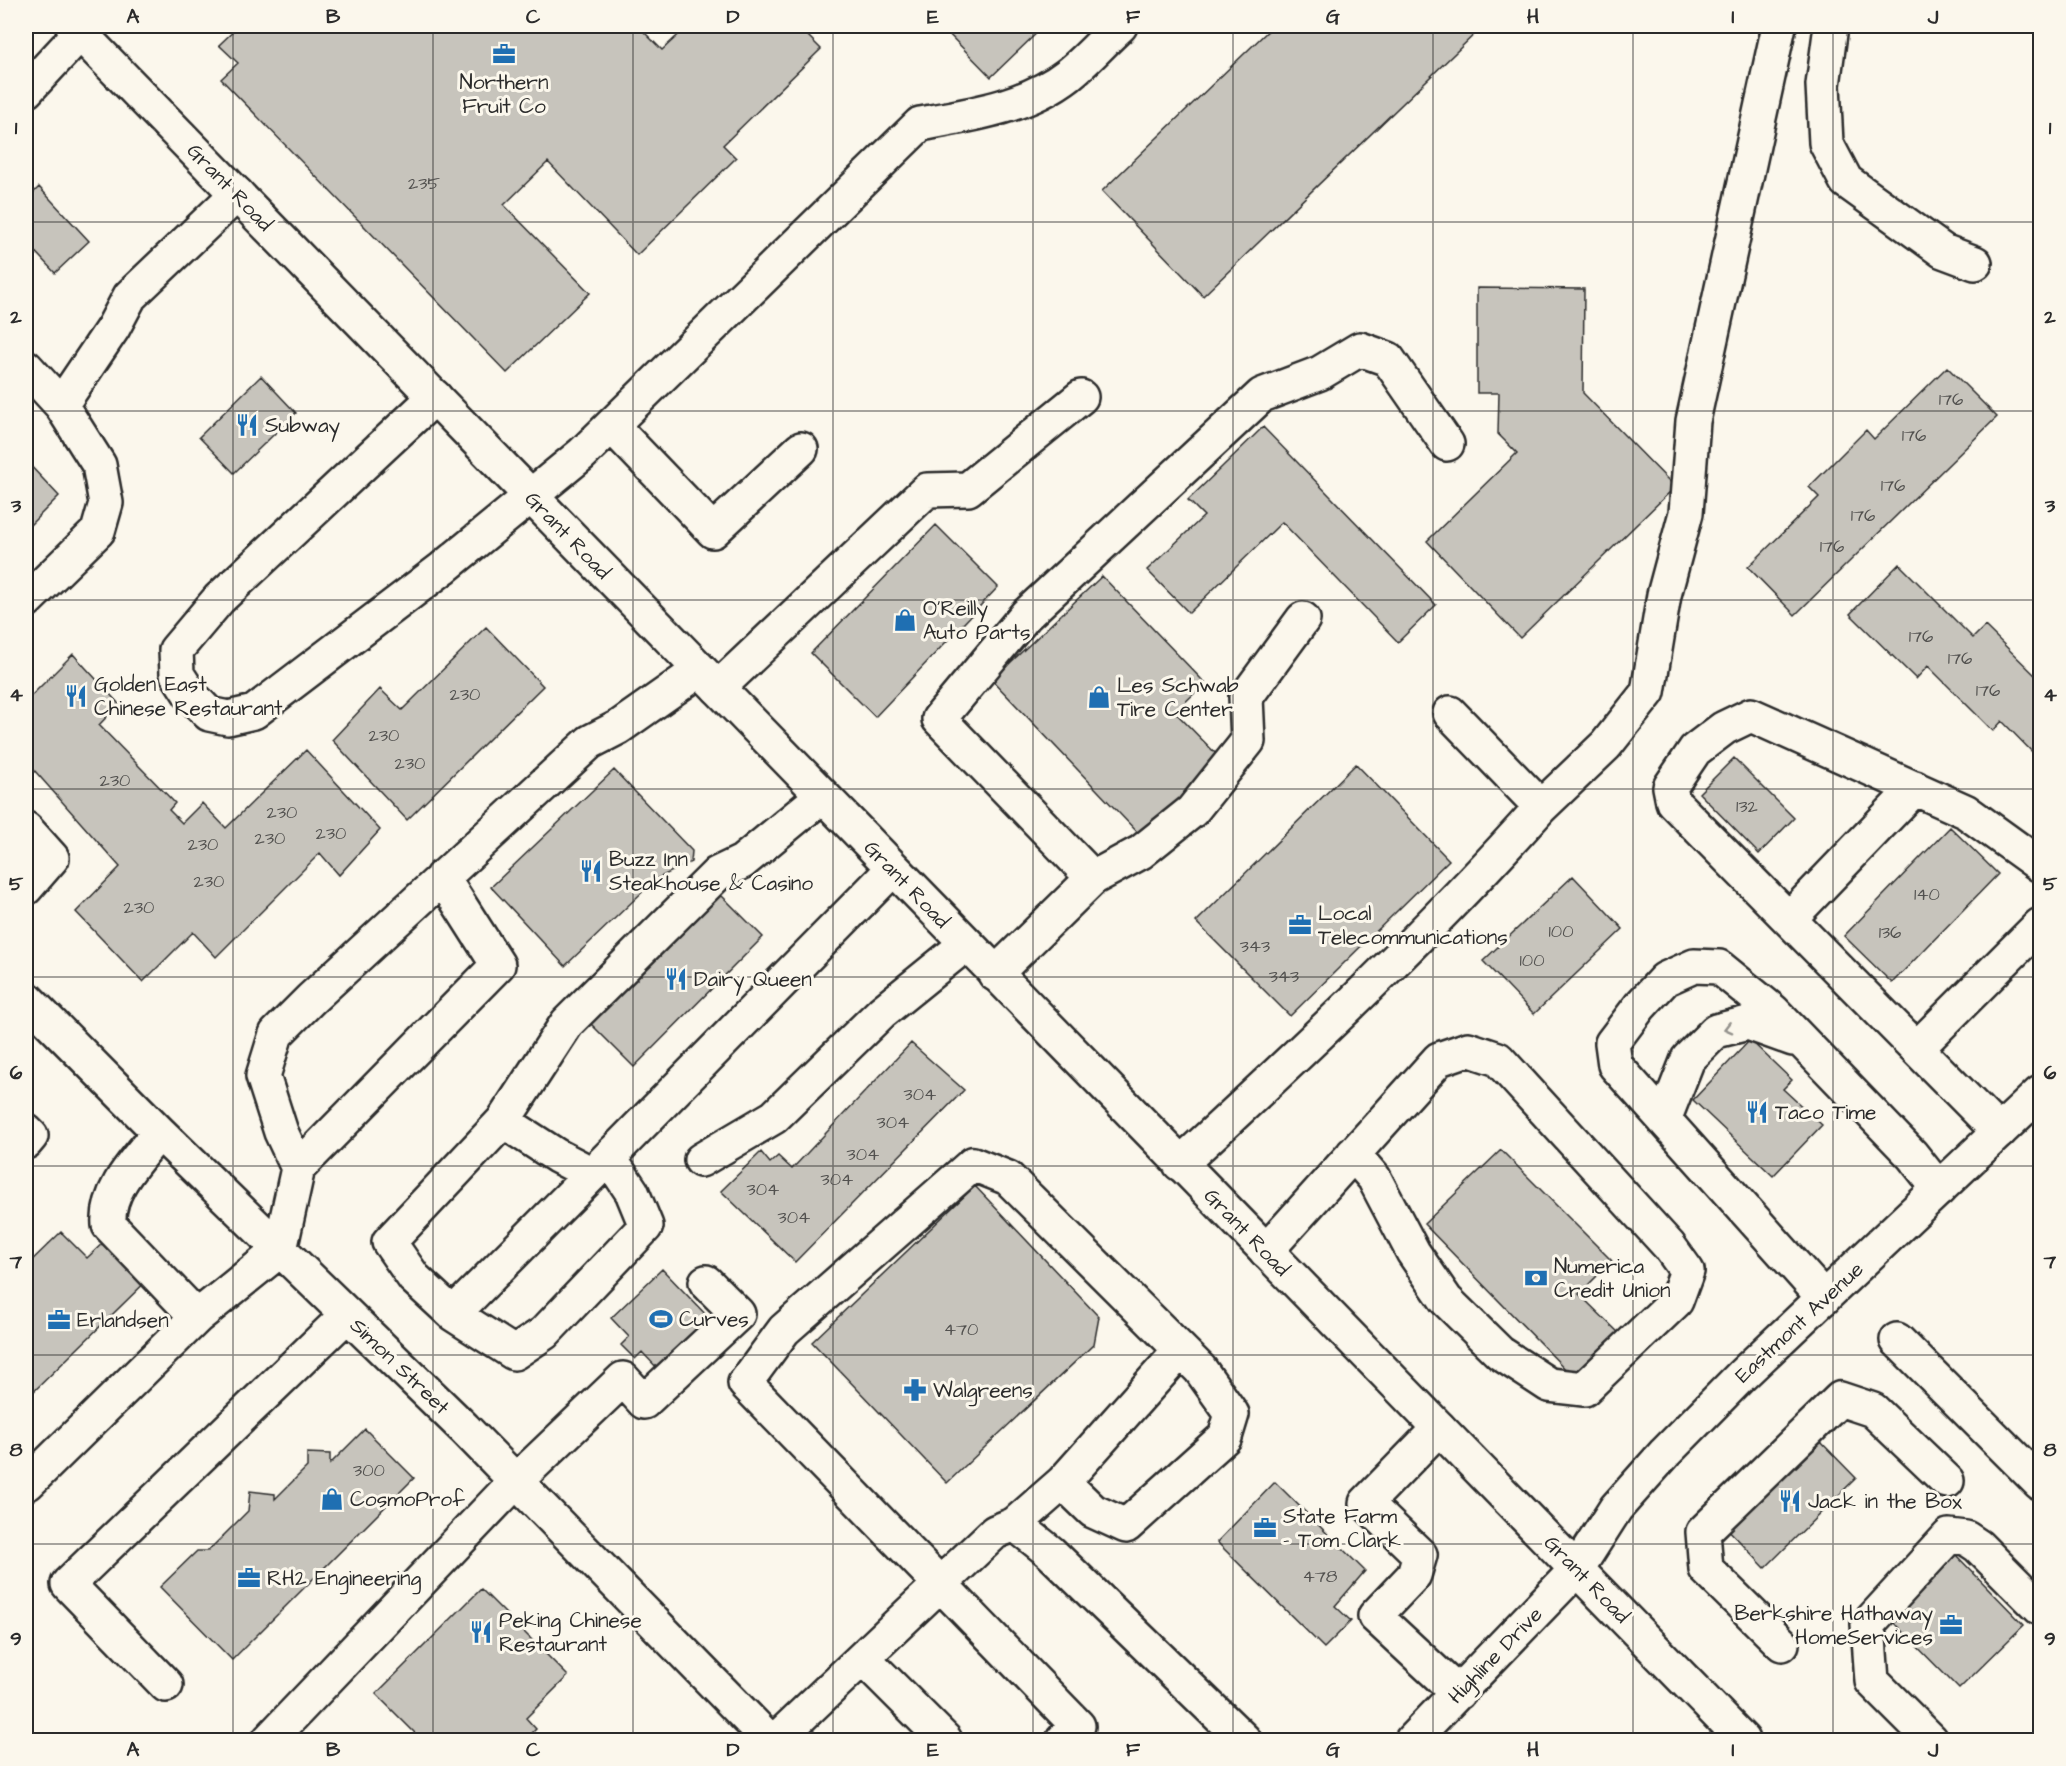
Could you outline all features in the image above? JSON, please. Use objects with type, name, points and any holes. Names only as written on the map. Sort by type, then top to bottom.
[{"type":"main road","points":[[435,397],[219,599],[176,650],[177,674],[190,694],[209,714],[228,718],[254,712],[532,498],[612,426],[920,124],[980,113],[1020,101],[1068,75],[1120,26]]},
{"type":"main road","points":[[1180,1164],[1300,1052],[1501,852],[1541,807],[1606,745],[1648,693],[1664,595],[1686,513],[1693,421],[1779,26]]},
{"type":"main road","points":[[1831,26],[1823,85],[1826,143],[1846,181],[1943,251],[1975,263]]},
{"type":"main road","points":[[26,91],[77,29]]},
{"type":"main road","name":"Grant Road","points":[[77,29],[1743,1740]]},
{"type":"main road","points":[[61,405],[113,328],[130,296],[237,194]]},
{"type":"main road","points":[[1093,878],[939,719],[1026,615],[1262,395],[1320,373],[1360,349],[1388,359],[1447,444]]},
{"type":"main road","points":[[26,368],[61,405],[99,465],[106,503],[98,531],[26,601]]},
{"type":"main road","points":[[298,1168],[281,1132],[263,1076],[276,1034],[442,877],[590,742],[709,679],[927,490],[968,489],[1081,398]]},
{"type":"main road","points":[[612,426],[713,531],[801,449]]},
{"type":"main road","points":[[995,974],[1093,878],[1141,852],[1192,811],[1248,741],[1245,697],[1303,619]]},
{"type":"main road","points":[[1450,712],[1541,807]]},
{"type":"main road","points":[[1999,1132],[1673,802],[1670,787],[1695,750],[1724,728],[1751,715],[1965,811],[2040,865]]},
{"type":"main road","points":[[1789,919],[1914,788]]},
{"type":"main road","points":[[615,1151],[614,1165],[632,1192],[646,1226],[544,1334],[514,1353],[453,1314],[414,1278],[389,1242],[503,1121],[567,1023],[717,874],[742,862],[822,795]]},
{"type":"main road","points":[[26,830],[52,858],[26,888]]},
{"type":"main road","points":[[453,1314],[893,868]]},
{"type":"main road","points":[[26,1481],[28,1483],[197,1317],[280,1250],[298,1168],[498,965],[442,877]]},
{"type":"main road","points":[[1917,1048],[2040,925]]},
{"type":"main road","points":[[701,1160],[774,1117],[882,1012],[966,944]]},
{"type":"main road","points":[[1824,1298],[1615,1065],[1612,1043],[1640,1006],[1665,980],[1695,966],[1719,967],[1773,1011],[1912,1155],[1939,1189]]},
{"type":"main road","name":"Simon Street","points":[[26,998],[159,1132],[516,1481],[769,1740]]},
{"type":"main road","points":[[1664,1120],[1688,1059],[1716,1031],[1748,1023],[1803,1043]]},
{"type":"main road","points":[[1266,1251],[1353,1154],[1439,1059],[1468,1049],[1498,1059],[1669,1246],[1687,1271],[1676,1301],[1584,1389],[1550,1385],[1500,1353],[1446,1300],[1413,1252],[1374,1178],[1353,1154]]},
{"type":"main road","name":"Eastmont Avenue","points":[[1578,1569],[1616,1508],[1665,1453],[2040,1093]]},
{"type":"main road","points":[[503,1121],[557,1156],[592,1174]]},
{"type":"main road","points":[[26,1131],[31,1136],[26,1142]]},
{"type":"main road","points":[[159,1132],[116,1188],[107,1209],[109,1225],[197,1317]]},
{"type":"main road","points":[[1063,1482],[1093,1511],[1126,1526],[1225,1437],[1232,1414],[1200,1370],[1008,1178],[973,1164],[784,1330],[745,1383],[1078,1726],[1063,1740]]},
{"type":"main road","points":[[270,1740],[516,1481],[622,1379],[644,1402],[738,1314],[706,1282]]},
{"type":"main road","points":[[166,1685],[68,1584],[347,1315]]},
{"type":"main road","points":[[1897,1340],[2040,1483]]},
{"type":"main road","points":[[776,1740],[995,1532],[1015,1524],[1063,1482],[1180,1350]]},
{"type":"main road","points":[[1782,1644],[1706,1569],[1703,1532],[1840,1399],[1873,1410],[1947,1480]]},
{"type":"main road","points":[[1439,1428],[1366,1503],[1420,1555],[1414,1575],[1376,1616],[1458,1694]]},
{"type":"main road","points":[[1015,1524],[1050,1552],[1244,1740]]},
{"type":"main road","points":[[1931,1740],[1872,1681],[1869,1624],[1949,1536],[1966,1538],[1978,1546],[2040,1608]]},
{"type":"main road","name":"Highline Drive","points":[[1412,1740],[1578,1569]]},
{"type":"main road","points":[[863,1658],[945,1740]]},
{"type":"building","points":[[239,26],[638,26],[662,50],[688,26],[798,26],[821,49],[723,145],[736,158],[637,255],[548,162],[504,205],[590,293],[507,373],[221,79],[238,63],[219,45]]},
{"type":"building","points":[[941,26],[1044,26],[991,77]]},
{"type":"building","points":[[1273,26],[1483,26],[1203,296],[1102,191]]},
{"type":"building","points":[[39,187],[89,241],[55,273],[26,242],[26,200]]},
{"type":"building","points":[[1477,288],[1584,289],[1583,393],[1675,487],[1520,638],[1427,541],[1517,453],[1498,434],[1499,393],[1477,393]]},
{"type":"building","points":[[1947,367],[1997,417],[1795,615],[1748,567],[1819,497],[1809,487],[1866,430],[1874,439]]},
{"type":"building","name":"Subway","points":[[261,376],[296,413],[234,473],[199,437]]},
{"type":"building","points":[[1263,427],[1436,605],[1398,642],[1282,522],[1189,613],[1147,570],[1204,516],[1188,500]]},
{"type":"building","points":[[26,461],[59,496],[26,529]]},
{"type":"building","name":"O'Reilly Auto Parts","points":[[936,525],[998,587],[875,717],[811,653]]},
{"type":"building","points":[[1899,564],[1973,638],[1985,626],[2040,680],[2040,760],[2002,721],[1993,731],[1928,666],[1916,679],[1850,614]]},
{"type":"building","name":"Les Schwab Tire Center","points":[[1102,576],[1205,683],[1175,712],[1221,759],[1141,836],[992,680]]},
{"type":"building","points":[[486,627],[543,686],[407,820],[332,740],[380,689],[402,710]]},
{"type":"building","points":[[73,654],[119,704],[99,725],[175,803],[169,810],[182,823],[202,803],[226,828],[306,750],[380,830],[339,875],[320,853],[216,957],[193,932],[143,982],[76,912],[120,867],[26,761],[26,701]]},
{"type":"building","points":[[1734,758],[1794,818],[1759,854],[1699,793]]},
{"type":"building","points":[[1356,764],[1449,860],[1290,1016],[1196,922]]},
{"type":"building","name":"Buzz Inn Steakhouse & Casino","points":[[614,770],[692,851],[691,862],[656,879],[565,966],[491,887]]},
{"type":"building","points":[[1950,827],[1998,874],[1892,983],[1844,936]]},
{"type":"building","points":[[1573,876],[1623,929],[1534,1014],[1483,961]]},
{"type":"building","name":"Dairy Queen","points":[[718,892],[763,937],[634,1067],[589,1022]]},
{"type":"building","name":"Taco Time","points":[[1750,1040],[1792,1080],[1783,1089],[1822,1125],[1773,1176],[1693,1100]]},
{"type":"building","points":[[911,1043],[964,1090],[795,1262],[721,1191],[761,1152],[770,1163],[778,1156],[792,1169]]},
{"type":"building","name":"Numerica Credit Union","points":[[1501,1150],[1612,1261],[1579,1294],[1624,1338],[1577,1381],[1424,1224]]},
{"type":"building","name":"Walgreens","points":[[975,1186],[1099,1317],[1094,1344],[947,1483],[812,1342]]},
{"type":"building","points":[[127,1220],[167,1261],[26,1399],[26,1266],[61,1232],[87,1258]]},
{"type":"building","name":"Curves","points":[[662,1269],[711,1320],[659,1370],[642,1352],[635,1359],[621,1345],[629,1337],[611,1318]]},
{"type":"building","points":[[365,1429],[414,1478],[232,1660],[160,1587],[197,1551],[208,1551],[248,1511],[250,1491],[275,1494],[275,1499],[307,1467],[307,1453],[330,1454],[330,1464]]},
{"type":"building","name":"Jack in the Box","points":[[1814,1435],[1856,1478],[1765,1568],[1723,1524]]},
{"type":"building","points":[[1275,1482],[1365,1571],[1335,1606],[1351,1621],[1324,1648],[1217,1542]]},
{"type":"building","points":[[1953,1552],[2024,1625],[1959,1689],[1887,1616]]},
{"type":"building","name":"Peking Chinese Restaurant","points":[[481,1589],[568,1676],[526,1718],[536,1729],[525,1740],[422,1740],[376,1694]]},
{"type":"place","name":"Northern Fruit Co","points":[[504,54]]},
{"type":"place","name":"Subway","points":[[247,425]]},
{"type":"place","name":"O'Reilly Auto Parts","points":[[905,620]]},
{"type":"place","name":"Golden East Chinese Restaurant","points":[[76,696]]},
{"type":"place","name":"Les Schwab Tire Center","points":[[1099,697]]},
{"type":"place","name":"Buzz Inn Steakhouse & Casino","points":[[591,871]]},
{"type":"place","name":"Local Telecommunications","points":[[1300,925]]},
{"type":"place","name":"Dairy Queen","points":[[676,979]]},
{"type":"place","name":"Taco Time","points":[[1757,1112]]},
{"type":"place","name":"Numerica Credit Union","points":[[1536,1278]]},
{"type":"place","name":"Curves","points":[[661,1319]]},
{"type":"place","name":"Erlandsen","points":[[59,1320]]},
{"type":"place","name":"Walgreens","points":[[915,1390]]},
{"type":"place","name":"CosmoProf","points":[[332,1499]]},
{"type":"place","name":"Jack in the Box","points":[[1790,1501]]},
{"type":"place","name":"State Farm - Tom Clark","points":[[1265,1528]]},
{"type":"place","name":"RH2 Engineering","points":[[249,1578]]},
{"type":"place","name":"Berkshire Hathaway HomeServices","points":[[1951,1625]]},
{"type":"place","name":"Peking Chinese Restaurant","points":[[481,1632]]}]
